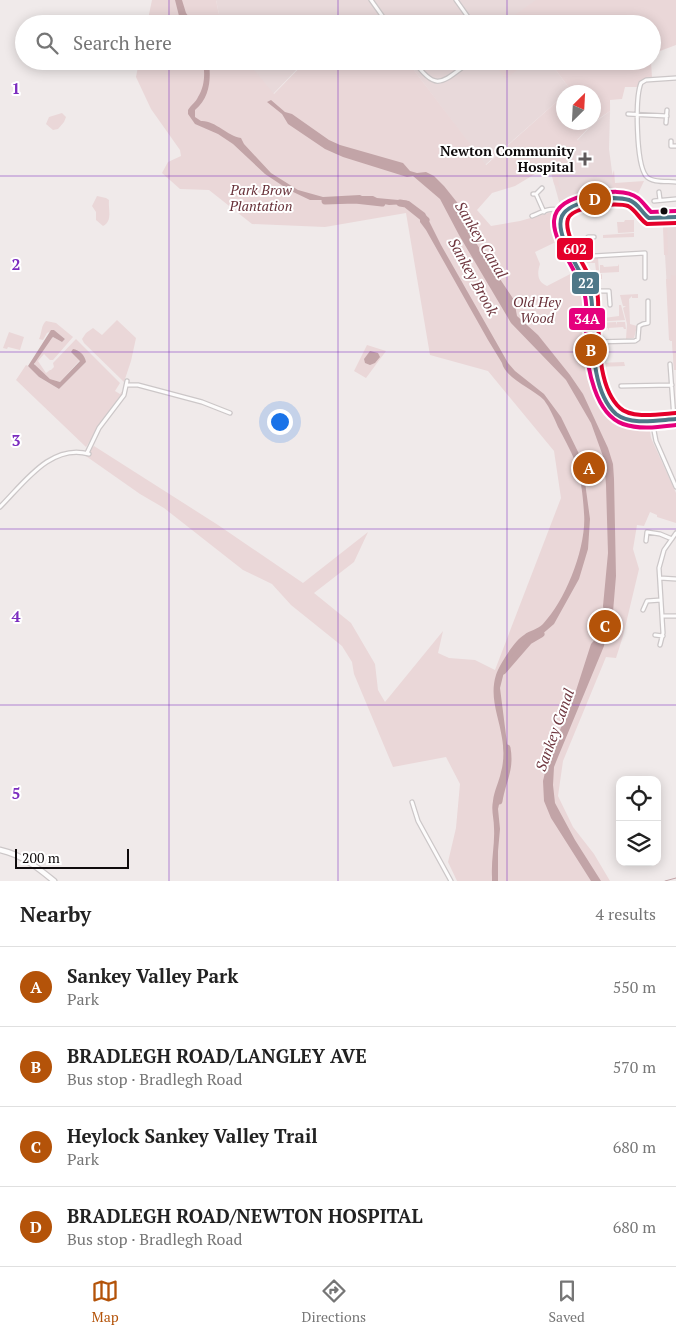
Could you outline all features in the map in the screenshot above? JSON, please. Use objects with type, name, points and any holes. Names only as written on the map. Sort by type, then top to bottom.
[{"type":"street","points":[[371,0],[382,15]]},
{"type":"street","points":[[456,0],[467,15]]},
{"type":"street","points":[[420,70],[424,75],[437,82],[446,79],[458,70]]},
{"type":"street","points":[[676,78],[643,82],[640,87],[637,139],[645,174],[651,179],[676,182]]},
{"type":"street","points":[[666,123],[667,110]]},
{"type":"street","points":[[628,114],[666,116]]},
{"type":"street","points":[[670,142],[671,146],[676,146]]},
{"type":"street","points":[[542,188],[534,194],[544,212]]},
{"type":"street","points":[[659,192],[660,200]]},
{"type":"street","points":[[670,364],[675,419],[628,419],[619,416],[611,407],[600,390],[596,377],[589,291],[561,231],[560,223],[563,214],[568,208],[581,203],[625,199],[633,202],[649,218],[676,217]]},
{"type":"street","points":[[654,200],[676,199]]},
{"type":"street","points":[[532,216],[557,209],[563,214]]},
{"type":"street","points":[[593,256],[587,250],[586,243],[588,237],[594,237]]},
{"type":"street","points":[[575,262],[593,256],[645,253],[645,278]]},
{"type":"street","points":[[589,291],[609,290],[610,305]]},
{"type":"street","points":[[593,342],[635,341],[638,339],[638,326],[648,323],[648,302]]},
{"type":"street","points":[[0,507],[48,461],[63,452],[88,453],[99,428],[124,394],[127,381]]},
{"type":"street","points":[[127,385],[138,385],[202,402],[230,413]]},
{"type":"street","points":[[620,386],[672,385]]},
{"type":"street","points":[[652,420],[656,441],[676,487]]},
{"type":"street","points":[[671,474],[676,474]]},
{"type":"street","points":[[646,541],[647,532],[660,534],[672,539]]},
{"type":"street","points":[[660,645],[663,636],[659,568],[661,559],[676,533]]},
{"type":"street","points":[[660,578],[676,579]]},
{"type":"street","points":[[643,610],[647,601],[661,600]]},
{"type":"street","points":[[662,616],[676,616]]},
{"type":"street","points":[[655,635],[663,636]]},
{"type":"street","points":[[412,802],[418,822],[451,881]]},
{"type":"street","points":[[0,850],[29,862],[54,881]]},
{"type":"shaded area","points":[[175,0],[182,0],[188,15],[179,15]]},
{"type":"shaded area","points":[[216,0],[614,0],[595,15],[219,15]]},
{"type":"shaded area","points":[[204,70],[210,70],[207,94],[195,110],[195,117],[241,138],[244,144],[271,173],[298,190],[323,197],[360,195],[409,201],[425,213],[508,363],[544,394],[561,417],[582,460],[590,519],[588,549],[579,579],[554,624],[540,636],[527,640],[504,672],[500,688],[509,759],[498,809],[500,829],[498,881],[492,881],[494,824],[492,808],[502,768],[503,742],[495,707],[494,683],[500,665],[516,642],[526,633],[541,626],[551,614],[560,601],[573,572],[582,541],[584,526],[584,507],[579,473],[575,461],[544,400],[508,374],[504,368],[420,222],[420,214],[406,204],[389,205],[364,200],[310,200],[289,190],[265,174],[233,144],[218,134],[195,124],[188,114],[188,110],[197,99],[202,88]]},
{"type":"shaded area","points":[[249,70],[296,70],[273,94]]},
{"type":"shaded area","points":[[414,70],[556,70],[567,85],[556,85],[556,102],[485,165]]},
{"type":"shaded area","points":[[271,100],[285,112],[292,114],[329,140],[340,145],[403,163],[410,171],[417,173],[426,172],[434,176],[460,206],[472,237],[514,300],[517,316],[538,335],[570,375],[583,394],[608,448],[613,464],[614,479],[616,576],[613,612],[605,616],[603,606],[608,553],[604,459],[591,423],[566,380],[511,323],[440,199],[413,176],[407,177],[343,157],[325,149],[288,124],[282,114],[267,102]]},
{"type":"shaded area","name":"Newton Community Hospital","points":[[610,111],[609,149],[615,194],[560,205],[550,169],[587,130],[601,130],[601,118]]},
{"type":"shaded area","points":[[676,219],[676,370],[674,370],[672,341],[670,341],[663,220]]},
{"type":"shaded area","points":[[51,330],[54,330],[65,339],[62,342],[53,337],[34,364],[50,379],[60,382],[80,361],[71,352],[73,349],[81,353],[86,362],[59,389],[39,377],[28,366]]},
{"type":"shaded area","points":[[370,351],[378,353],[380,357],[375,363],[370,365],[365,363],[364,359]]},
{"type":"shaded area","points":[[598,636],[603,637],[605,640],[604,646],[554,767],[553,785],[555,803],[575,840],[601,881],[591,881],[551,818],[544,801],[543,781],[549,755],[573,700],[591,644]]},
{"type":"green space","points":[[152,0],[216,0],[219,15],[149,15]]},
{"type":"green space","points":[[536,0],[676,0],[676,45],[661,51],[661,15],[515,15]]},
{"type":"green space","points":[[137,70],[254,70],[274,94],[297,70],[414,70],[486,165],[556,102],[556,130],[586,130],[577,140],[581,143],[572,150],[558,178],[562,191],[560,192],[554,184],[550,165],[515,186],[492,193],[477,210],[491,226],[520,221],[555,211],[560,214],[557,226],[560,240],[535,252],[540,264],[538,274],[540,280],[547,286],[576,271],[562,245],[564,244],[589,296],[590,322],[588,326],[590,326],[595,384],[617,418],[626,422],[647,422],[649,424],[651,438],[676,493],[676,523],[657,517],[657,515],[650,512],[644,526],[637,525],[633,549],[639,569],[623,636],[616,658],[606,657],[563,761],[558,796],[573,827],[594,854],[610,881],[457,881],[448,862],[456,828],[460,784],[446,757],[393,767],[354,674],[352,662],[342,646],[291,605],[272,584],[243,570],[164,508],[140,494],[83,454],[94,446],[218,525],[303,583],[368,532],[354,562],[314,593],[351,623],[375,664],[378,690],[385,702],[443,631],[438,653],[449,658],[475,660],[495,670],[561,498],[554,451],[488,371],[430,355],[406,213],[325,227],[252,224],[209,190],[180,189],[162,173],[168,162],[181,156],[180,150],[151,109],[136,77]]},
{"type":"green space","points":[[499,70],[518,70],[505,79]]},
{"type":"green space","points":[[556,70],[652,70],[652,78],[643,79],[637,87],[625,87],[622,99],[610,100],[610,111],[601,117],[601,85],[567,85]]},
{"type":"green space","points":[[62,113],[66,117],[58,129],[53,130],[46,124],[49,117]]},
{"type":"green space","points":[[614,170],[615,183],[644,181],[635,200],[613,194],[612,176]]},
{"type":"green space","points":[[586,184],[592,197],[598,194],[600,196],[608,190],[608,194],[605,196],[570,202],[573,199],[572,196]]},
{"type":"green space","points":[[97,196],[109,200],[109,218],[103,226],[96,220],[96,212],[92,206]]},
{"type":"green space","points":[[625,220],[634,220],[634,232],[618,233],[617,222],[624,222]]},
{"type":"green space","points":[[666,220],[674,221],[674,224],[671,222],[667,223],[668,255],[664,255],[663,226],[666,224]]},
{"type":"green space","points":[[634,233],[634,237],[603,238],[603,235]]},
{"type":"green space","points":[[598,258],[599,270],[596,270],[599,271],[597,276],[602,274],[602,279],[597,279],[595,263],[582,263]]},
{"type":"green space","points":[[619,264],[619,272],[600,273],[600,265],[604,267],[618,266]]},
{"type":"green space","points":[[671,275],[676,276],[676,370],[674,370],[672,341],[669,340],[666,279],[671,279]]},
{"type":"green space","points":[[638,294],[638,298],[632,298],[632,296],[629,299],[630,324],[637,326],[634,338],[626,339],[627,324],[623,308],[626,306],[623,306],[620,295]]},
{"type":"green space","points":[[619,305],[621,305],[625,320],[595,322],[595,309],[602,309],[604,318],[619,316]]},
{"type":"green space","points":[[117,320],[136,338],[124,382],[82,339],[93,328],[102,335]]},
{"type":"green space","points":[[46,321],[56,323],[73,337],[53,360],[50,360],[44,354],[38,361],[46,373],[54,367],[53,363],[76,339],[120,383],[115,391],[120,394],[124,389],[86,447],[16,380],[26,365],[39,377],[59,389],[86,362],[71,352],[80,360],[60,382],[50,379],[35,366],[35,361],[53,337],[62,342],[65,339],[54,330],[47,333],[43,340],[39,339]]},
{"type":"green space","points":[[616,322],[616,325],[617,322],[625,322],[626,329],[623,327],[609,328],[608,331],[608,328],[599,329],[599,337],[605,338],[597,340],[596,323]]},
{"type":"green space","points":[[9,332],[24,337],[20,350],[8,347],[7,349],[3,348]]},
{"type":"green space","points":[[367,345],[386,351],[366,378],[354,371]]},
{"type":"green space","points":[[624,362],[625,366],[597,367],[597,363]]},
{"type":"waterway","name":"Sankey Brook","points":[[325,201],[355,200],[382,203]]},
{"type":"waterway","name":"Sankey Brook","points":[[400,203],[406,204],[426,220]]},
{"type":"waterway","name":"Sankey Brook","points":[[503,671],[529,641],[541,634]]},
{"type":"waterway","name":"Sankey Brook","points":[[499,801],[508,763],[507,748]]},
{"type":"waterway","points":[[665,881],[676,878]]},
{"type":"transit line","name":"34A","points":[[676,211],[651,212],[633,195],[622,192],[604,193],[570,200],[558,210],[554,222],[556,235],[585,296],[588,364],[594,389],[599,400],[613,419],[629,426],[656,427],[676,425]]},
{"type":"transit line","name":"22","points":[[676,217],[649,218],[635,203],[629,200],[613,198],[593,200],[574,206],[562,216],[560,224],[565,244],[591,296],[596,370],[608,405],[616,414],[629,420],[676,419]]},
{"type":"transit line","name":"602","points":[[676,223],[647,224],[628,206],[615,205],[595,206],[578,211],[568,219],[567,226],[573,245],[597,292],[602,366],[604,378],[613,400],[620,408],[631,414],[676,413]]},
{"type":"place","name":"Newton Community Hospital","points":[[585,159]]},
{"type":"place","name":"BRADLEGH ROAD/NEWTON HOSPITAL","points":[[595,199]]},
{"type":"place","name":"BRADLEGH ROAD/LANGLEY AVE","points":[[591,350]]},
{"type":"place","name":"Sankey Valley Park","points":[[589,468]]},
{"type":"place","name":"Heylock Sankey Valley Trail","points":[[605,626]]},
{"type":"park label","name":"Park Brow Plantation","points":[[261,198]]},
{"type":"park label","name":"Old Hey Wood","points":[[537,310]]},
{"type":"water label","name":"Sankey Canal","points":[[481,240]]},
{"type":"water label","name":"Sankey Canal","points":[[555,730]]}]
